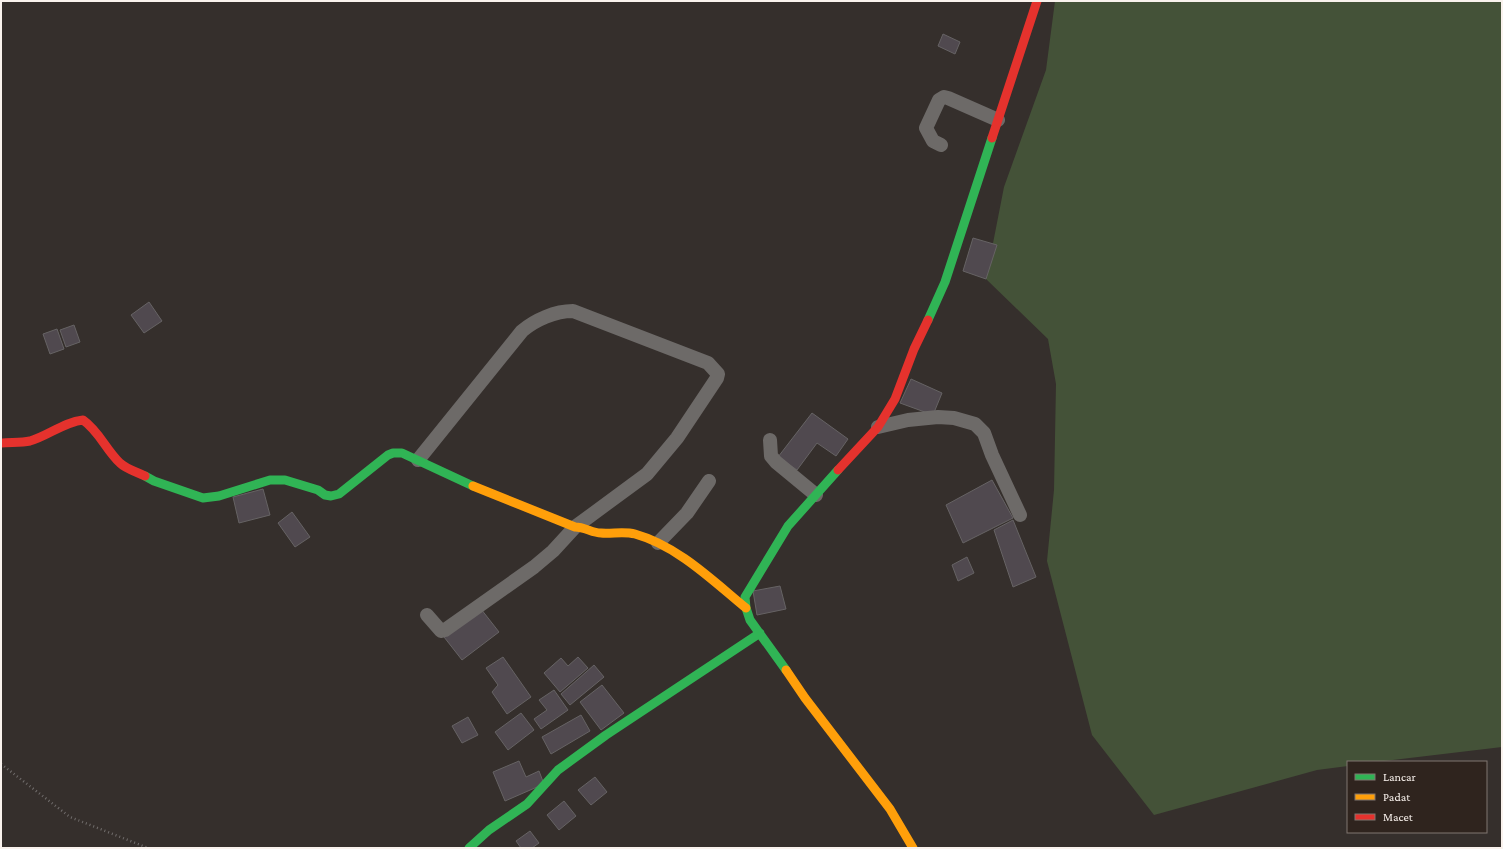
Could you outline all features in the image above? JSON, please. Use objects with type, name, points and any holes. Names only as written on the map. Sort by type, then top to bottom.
[{"type":"street","points":[[913,848],[890,809],[805,698],[750,620],[746,608],[745,597],[784,532],[878,427],[894,399],[914,349],[945,282],[1037,1]]},
{"type":"street","points":[[941,145],[933,141],[926,128],[940,100],[944,97],[998,120]]},
{"type":"street","points":[[418,460],[522,331],[529,325],[562,311],[573,311],[708,364],[718,374],[717,378],[677,438],[647,474],[575,527],[553,551],[534,567],[445,630],[441,631],[427,615]]},
{"type":"street","points":[[878,427],[908,420],[938,417],[954,418],[975,424],[984,432],[992,455],[1020,515]]},
{"type":"street","points":[[1,443],[29,441],[75,421],[83,420],[97,433],[121,464],[154,481],[203,498],[219,496],[270,480],[284,480],[318,490],[325,495],[331,496],[339,494],[388,455],[393,453],[402,453],[465,483],[575,527],[582,526],[598,533],[633,534],[658,543],[692,565],[746,608]]},
{"type":"street","points":[[770,440],[771,456],[776,462],[816,495]]},
{"type":"street","points":[[658,543],[687,513],[709,481]]},
{"type":"street","points":[[470,848],[489,830],[527,804],[558,770],[606,735],[760,633]]},
{"type":"path","points":[[1,764],[70,817],[148,848]]},
{"type":"green space","points":[[1055,1],[1502,1],[1502,747],[1384,761],[1347,761],[1347,766],[1317,770],[1154,815],[1092,735],[1047,561],[1054,490],[1056,384],[1048,339],[986,279],[1004,187],[1046,70]]},
{"type":"building","points":[[943,34],[960,42],[955,54],[938,46]]},
{"type":"building","points":[[973,238],[997,245],[986,279],[963,271]]},
{"type":"building","points":[[149,302],[162,321],[144,333],[131,315]]},
{"type":"building","points":[[74,325],[80,342],[66,347],[60,330]]},
{"type":"building","points":[[57,329],[64,349],[50,354],[43,334]]},
{"type":"building","points":[[911,379],[942,393],[933,415],[900,403]]},
{"type":"building","points":[[812,413],[848,439],[836,456],[817,443],[797,470],[778,457]]},
{"type":"building","points":[[992,480],[1013,518],[963,543],[946,505]]},
{"type":"building","points":[[263,489],[270,515],[239,523],[233,497]]},
{"type":"building","points":[[292,512],[310,537],[295,547],[278,523]]},
{"type":"building","points":[[1013,520],[1036,577],[1013,587],[994,530]]},
{"type":"building","points":[[967,557],[974,573],[958,581],[952,565]]},
{"type":"building","points":[[780,586],[786,609],[757,615],[753,591]]},
{"type":"building","points":[[481,609],[499,632],[462,660],[444,637]]},
{"type":"building","points":[[503,657],[531,697],[507,714],[492,692],[498,685],[486,668]]},
{"type":"building","points":[[578,657],[588,668],[560,692],[544,673],[561,658],[568,666]]},
{"type":"building","points":[[594,665],[604,677],[570,705],[561,694]]},
{"type":"building","points":[[602,685],[624,713],[601,730],[580,702]]},
{"type":"building","points":[[554,690],[568,710],[541,729],[534,719],[547,710],[539,700]]},
{"type":"building","points":[[521,713],[534,730],[508,750],[495,732]]},
{"type":"building","points":[[581,715],[590,731],[551,754],[542,737]]},
{"type":"building","points":[[468,717],[478,735],[462,743],[452,726]]},
{"type":"building","points":[[519,761],[526,777],[539,771],[544,784],[505,801],[493,772]]},
{"type":"building","points":[[595,777],[607,792],[591,805],[578,790]]},
{"type":"building","points":[[564,801],[576,816],[559,830],[547,815]]},
{"type":"building","points":[[530,831],[539,843],[532,848],[521,848],[516,841]]},
{"type":"traffic: fast","points":[[928,320],[945,282],[992,138]]},
{"type":"traffic: fast","points":[[145,476],[154,481],[203,498],[219,496],[270,480],[285,480],[318,490],[325,495],[331,496],[339,494],[388,455],[393,453],[402,453],[473,486]]},
{"type":"traffic: fast","points":[[786,670],[750,620],[746,608],[745,597],[788,526],[838,470]]},
{"type":"traffic: fast","points":[[469,848],[489,830],[527,804],[558,770],[606,735],[760,633]]},
{"type":"traffic: slow","points":[[473,486],[575,527],[598,533],[631,533],[651,540],[666,547],[694,565],[746,608]]},
{"type":"traffic: slow","points":[[786,670],[805,698],[890,809],[913,848]]},
{"type":"traffic: jam","points":[[992,138],[1037,1]]},
{"type":"traffic: jam","points":[[838,470],[878,427],[895,399],[914,349],[928,320]]},
{"type":"traffic: jam","points":[[1,443],[30,441],[69,423],[83,420],[89,424],[122,465],[145,476]]}]
